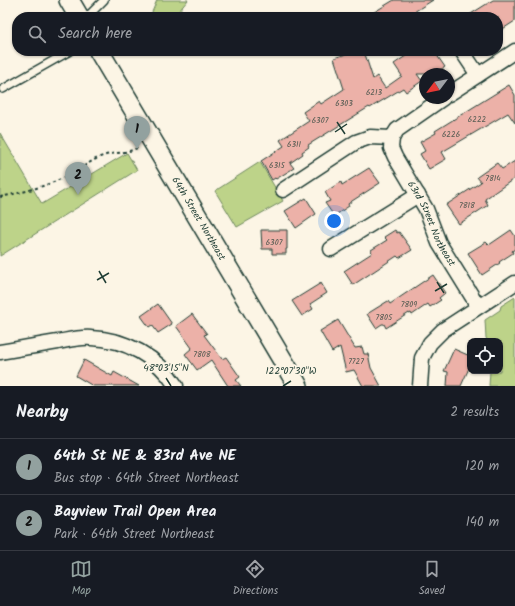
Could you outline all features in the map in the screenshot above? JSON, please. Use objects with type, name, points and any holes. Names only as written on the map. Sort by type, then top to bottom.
[{"type":"main road","points":[[69,0],[76,12]]},
{"type":"main road","name":"64th Street Northeast","points":[[102,56],[298,386]]},
{"type":"street","points":[[455,90],[515,51]]},
{"type":"street","points":[[465,56],[478,75]]},
{"type":"street","points":[[283,190],[356,142],[370,137],[392,138],[397,130],[435,104]]},
{"type":"street","name":"63rd Street Northeast","points":[[392,138],[391,148],[395,157],[426,209],[439,243],[478,306]]},
{"type":"street","points":[[331,249],[418,195]]},
{"type":"street","points":[[420,386],[422,358],[430,343],[443,330],[515,283]]},
{"type":"street","points":[[0,352],[76,339],[91,338],[112,341],[138,351],[152,360],[169,375],[176,386]]},
{"type":"lane","points":[[92,12],[104,0]]},
{"type":"lane","points":[[3,89],[61,56]]},
{"type":"path","points":[[0,197],[55,181],[101,157],[134,150],[152,140]]},
{"type":"green space","points":[[157,0],[188,0],[178,12],[152,12]]},
{"type":"green space","points":[[0,133],[42,204],[127,153],[137,170],[0,256]]},
{"type":"green space","points":[[260,162],[283,201],[237,227],[215,191]]},
{"type":"green space","points":[[515,297],[515,386],[489,386],[490,374],[503,374],[503,338],[486,338],[485,320],[500,310],[501,306]]},
{"type":"building","points":[[394,0],[433,0],[414,12],[374,12]]},
{"type":"building","points":[[493,0],[515,0],[515,21],[503,29],[503,12],[474,12]]},
{"type":"building","points":[[340,56],[366,56],[373,79],[377,76],[385,88],[402,76],[394,64],[406,56],[437,56],[445,67],[419,68],[419,74],[417,74],[419,77],[419,83],[406,92],[403,88],[370,108],[369,107],[308,145],[309,147],[302,152],[303,154],[290,163],[294,168],[272,180],[261,161],[284,146],[280,140],[309,121],[303,112],[319,101],[321,104],[344,89],[334,58]]},
{"type":"building","points":[[509,85],[515,95],[515,123],[508,113],[442,152],[446,159],[429,169],[420,154],[425,151],[420,142]]},
{"type":"building","points":[[515,161],[515,178],[485,199],[488,205],[459,224],[446,205],[481,182],[477,177],[497,163],[502,169]]},
{"type":"building","points":[[369,168],[380,183],[352,201],[348,204],[349,206],[334,216],[325,203],[330,201],[325,192],[341,182],[342,185]]},
{"type":"building","points":[[306,198],[316,214],[296,228],[285,211]]},
{"type":"building","points":[[261,230],[287,230],[286,254],[272,254],[272,249],[262,249]]},
{"type":"building","points":[[395,230],[397,233],[399,232],[412,250],[399,258],[397,256],[353,285],[344,271],[372,253],[371,250],[387,240],[384,237]]},
{"type":"building","points":[[511,230],[515,236],[515,249],[512,251],[513,253],[482,275],[468,253],[486,242],[489,245]]},
{"type":"building","points":[[433,275],[445,293],[439,298],[441,300],[430,307],[428,304],[412,315],[409,313],[386,328],[384,324],[382,324],[376,328],[367,314],[388,301],[390,304]]},
{"type":"building","points":[[321,283],[327,293],[310,304],[313,309],[302,316],[292,301]]},
{"type":"building","points":[[158,304],[172,324],[158,333],[152,325],[149,327],[141,316]]},
{"type":"building","points":[[192,314],[207,334],[204,335],[222,359],[226,357],[240,377],[236,380],[241,386],[228,386],[211,360],[197,370],[185,354],[192,348],[176,326]]},
{"type":"building","points":[[338,320],[355,348],[362,347],[364,354],[368,354],[371,368],[381,386],[363,386],[354,370],[346,372],[340,347],[332,352],[320,331]]},
{"type":"building","points":[[454,349],[467,355],[467,373],[461,386],[447,386],[448,372],[444,371]]},
{"type":"building","points":[[84,360],[112,376],[114,372],[139,386],[93,386],[76,376]]},
{"type":"place","name":"64th St NE & 83rd Ave NE","points":[[137,149]]},
{"type":"place","name":"Bayview Trail Open Area","points":[[78,195]]}]
